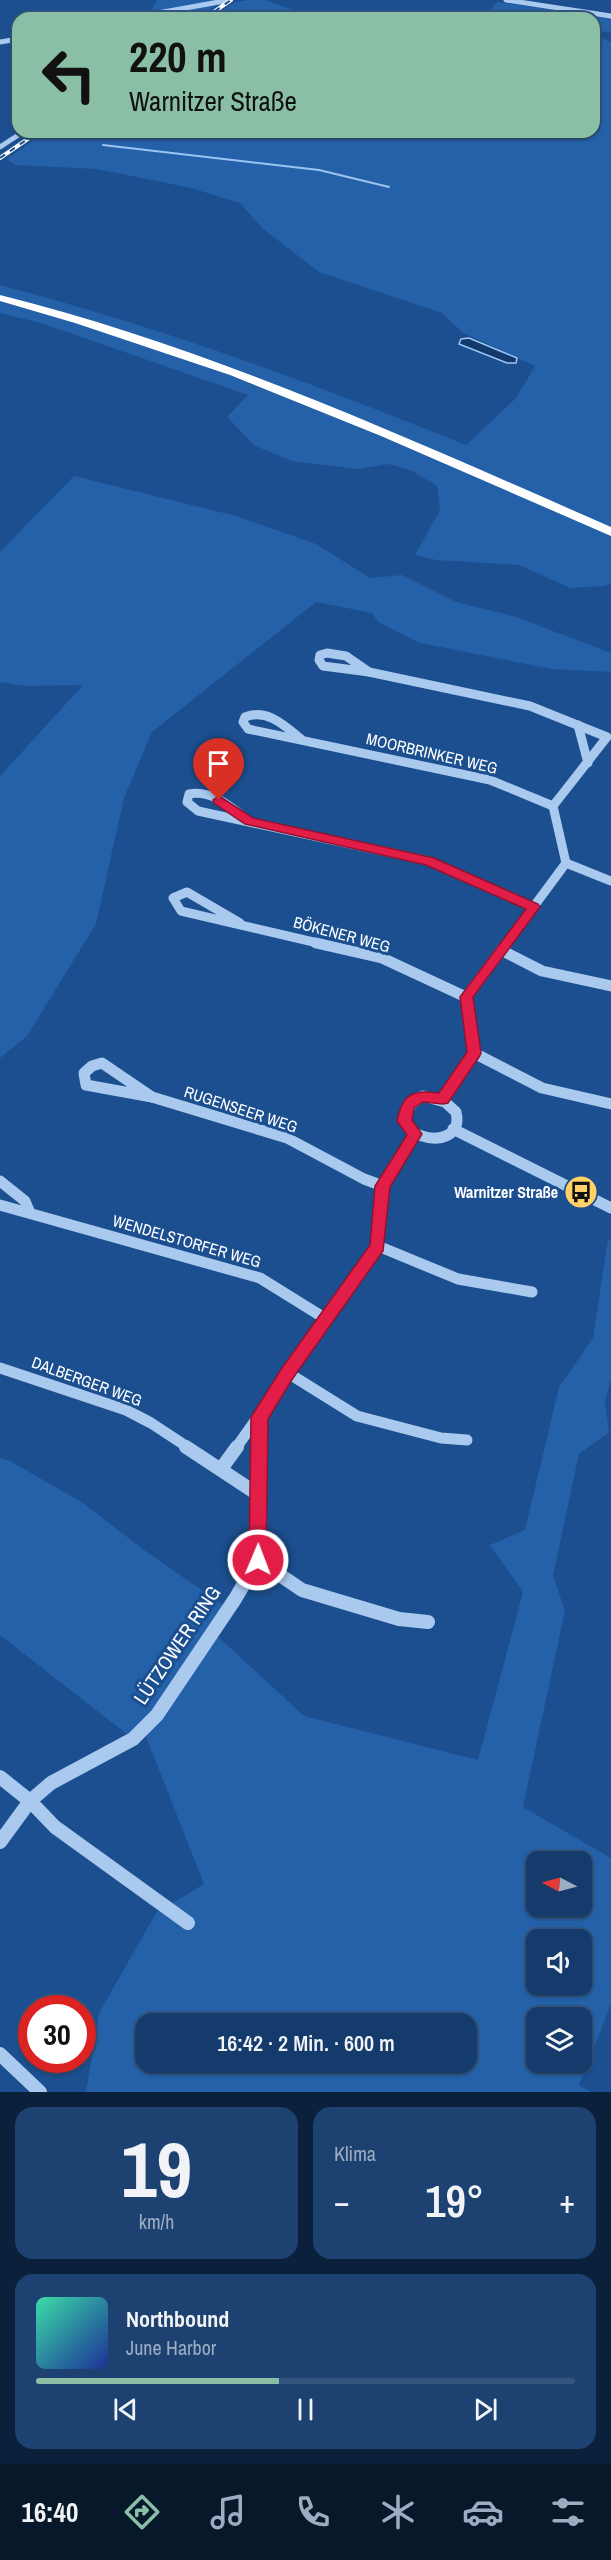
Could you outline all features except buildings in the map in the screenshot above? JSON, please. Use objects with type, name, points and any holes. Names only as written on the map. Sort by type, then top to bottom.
[{"type":"highway","points":[[0,292],[126,327],[241,367],[611,521]]},
{"type":"highway","points":[[0,298],[145,341],[238,374],[458,459],[611,532]]},
{"type":"street","points":[[163,12],[230,0]]},
{"type":"street","points":[[506,0],[585,12]]},
{"type":"street","points":[[0,147],[14,138]]},
{"type":"street","points":[[369,672],[359,663],[339,653],[330,651],[320,655],[319,660],[323,666],[369,672],[530,706],[607,737],[553,806],[566,863],[466,997],[474,1053],[443,1099]]},
{"type":"street","name":"MOORBRINKER WEG","points":[[301,740],[265,714],[250,714],[243,722],[248,729],[490,780],[553,806]]},
{"type":"street","points":[[578,725],[588,763]]},
{"type":"street","points":[[249,821],[204,793],[189,794],[187,802],[198,811],[429,861],[534,907]]},
{"type":"street","points":[[566,863],[611,881]]},
{"type":"street","name":"BÖKENER WEG","points":[[240,923],[187,892],[173,898],[181,911],[382,958],[466,997]]},
{"type":"street","points":[[501,950],[542,971],[611,986]]},
{"type":"street","points":[[474,1053],[542,1088],[611,1104]]},
{"type":"street","name":"RUGENSEER WEG","points":[[152,1097],[102,1063],[92,1066],[84,1073],[86,1085],[152,1097],[287,1138],[364,1179],[382,1186]]},
{"type":"street","points":[[423,1096],[443,1099],[451,1104],[455,1112],[457,1121],[453,1129],[436,1139],[415,1134],[405,1121],[403,1104],[423,1096]]},
{"type":"street","points":[[453,1129],[611,1208]]},
{"type":"street","points":[[259,1495],[221,1469],[260,1417],[288,1373],[378,1246],[382,1186],[415,1134]]},
{"type":"street","points":[[0,1181],[25,1202],[30,1213]]},
{"type":"street","name":"WENDELSTORFER WEG","points":[[0,1205],[260,1278],[326,1319]]},
{"type":"street","points":[[378,1246],[399,1253],[446,1276],[532,1292]]},
{"type":"street","name":"DALBERGER WEG","points":[[0,1368],[126,1410],[221,1469]]},
{"type":"street","points":[[288,1373],[357,1416],[441,1438],[467,1440]]},
{"type":"street","name":"LÜTZOWER RING","points":[[0,1842],[30,1801],[51,1783],[133,1739],[157,1715],[235,1599],[258,1560],[260,1417]]},
{"type":"street","points":[[258,1560],[302,1590],[399,1619],[428,1622]]},
{"type":"street","points":[[0,1777],[30,1801],[55,1827],[188,1923]]},
{"type":"street","points":[[0,2054],[40,2092]]},
{"type":"shaded area","points":[[157,0],[224,0],[207,12],[136,12],[152,9]]},
{"type":"shaded area","points":[[265,0],[299,12],[220,12],[235,2]]},
{"type":"shaded area","points":[[497,2],[568,12],[488,12]]},
{"type":"shaded area","points":[[600,16],[611,18],[611,32],[600,31]]},
{"type":"shaded area","points":[[600,37],[611,43],[611,583],[605,586],[570,588],[519,565],[436,560],[415,555],[440,510],[437,486],[412,471],[389,464],[358,469],[292,461],[255,446],[227,417],[248,395],[41,323],[0,313],[0,285],[119,319],[236,358],[466,445],[516,398],[535,366],[462,332],[442,313],[319,272],[262,228],[240,203],[191,188],[97,169],[15,165],[7,159],[37,138],[600,138]]},
{"type":"shaded area","points":[[469,338],[517,358],[516,363],[507,363],[459,344],[461,339]]},
{"type":"shaded area","points":[[74,476],[236,516],[316,544],[370,578],[402,575],[456,602],[513,616],[611,653],[611,672],[551,669],[420,643],[378,622],[372,613],[316,602],[152,732],[124,798],[96,924],[27,1036],[0,1058],[0,776],[83,685],[26,686],[0,682],[0,552]]},
{"type":"shaded area","points":[[608,1239],[611,1241],[611,1377],[605,1403],[609,1432],[579,1454],[553,1575],[565,1611],[523,1807],[611,1858],[611,2004],[592,2052],[592,2007],[526,2007],[526,2073],[584,2073],[579,2085],[591,2092],[86,2092],[89,2073],[96,2073],[96,2031],[99,2013],[156,1913],[204,1884],[143,1729],[133,1739],[0,1635],[0,1458],[10,1461],[83,1503],[144,1550],[229,1609],[213,1632],[304,1716],[478,1760],[523,1592],[490,1545],[525,1530],[559,1387],[593,1338]]},
{"type":"waterway","points":[[103,145],[319,170],[389,187]]},
{"type":"railway","points":[[214,12],[231,0]]},
{"type":"railway","points":[[0,158],[29,138]]},
{"type":"place","name":"Warnitzer Straße","points":[[581,1192]]},
{"type":"route","points":[[219,800],[249,821],[429,861],[534,907],[466,997],[474,1053],[443,1099],[423,1096],[407,1106],[404,1113],[405,1121],[408,1128],[415,1134],[382,1186],[378,1246],[276,1390],[260,1417],[258,1560]]}]
